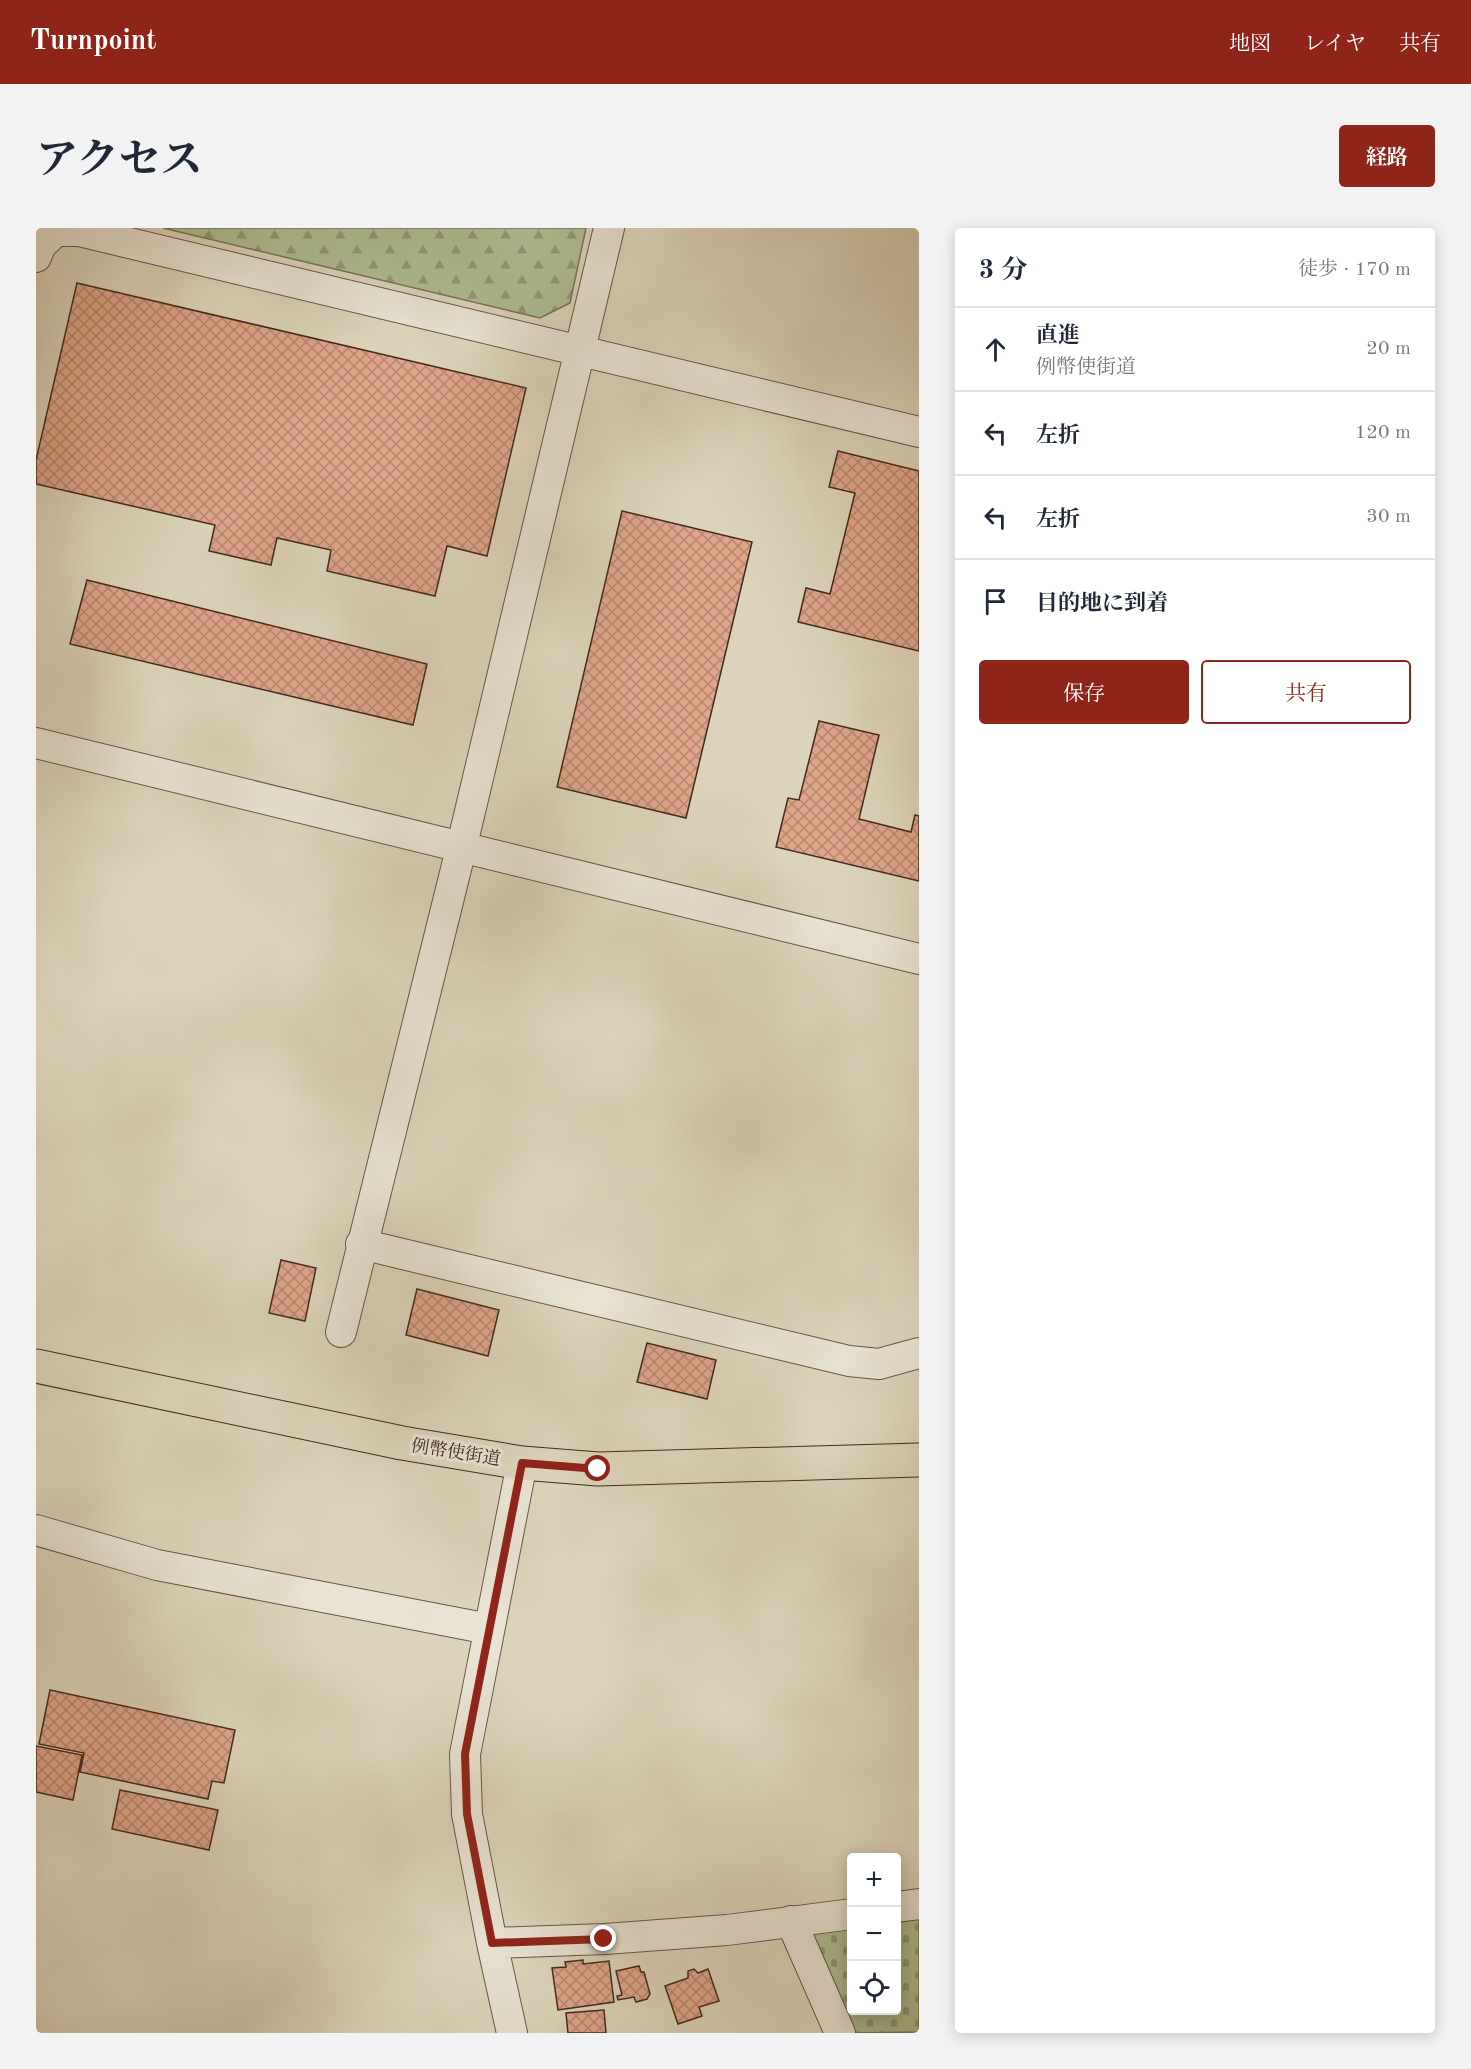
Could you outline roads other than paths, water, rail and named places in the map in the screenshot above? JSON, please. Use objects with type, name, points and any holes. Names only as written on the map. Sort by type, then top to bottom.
[{"type":"main road","name":"例幣使街道","points":[[36,1366],[402,1443],[522,1463],[598,1469],[919,1460]]},
{"type":"street","points":[[341,1332],[361,1244],[462,845],[609,228]]},
{"type":"street","points":[[36,257],[41,245],[56,231],[79,231],[919,432]]},
{"type":"street","points":[[36,743],[462,845],[919,959]]},
{"type":"street","points":[[361,1244],[849,1360],[879,1364],[919,1353]]},
{"type":"street","points":[[513,2033],[492,1943],[467,1814],[465,1754],[522,1463]]},
{"type":"street","points":[[36,1530],[157,1565],[489,1629]]},
{"type":"street","points":[[901,1906],[919,1904]]},
{"type":"street","points":[[492,1943],[616,1939],[727,1930],[847,1915]]},
{"type":"street","points":[[792,1922],[840,2033]]}]
